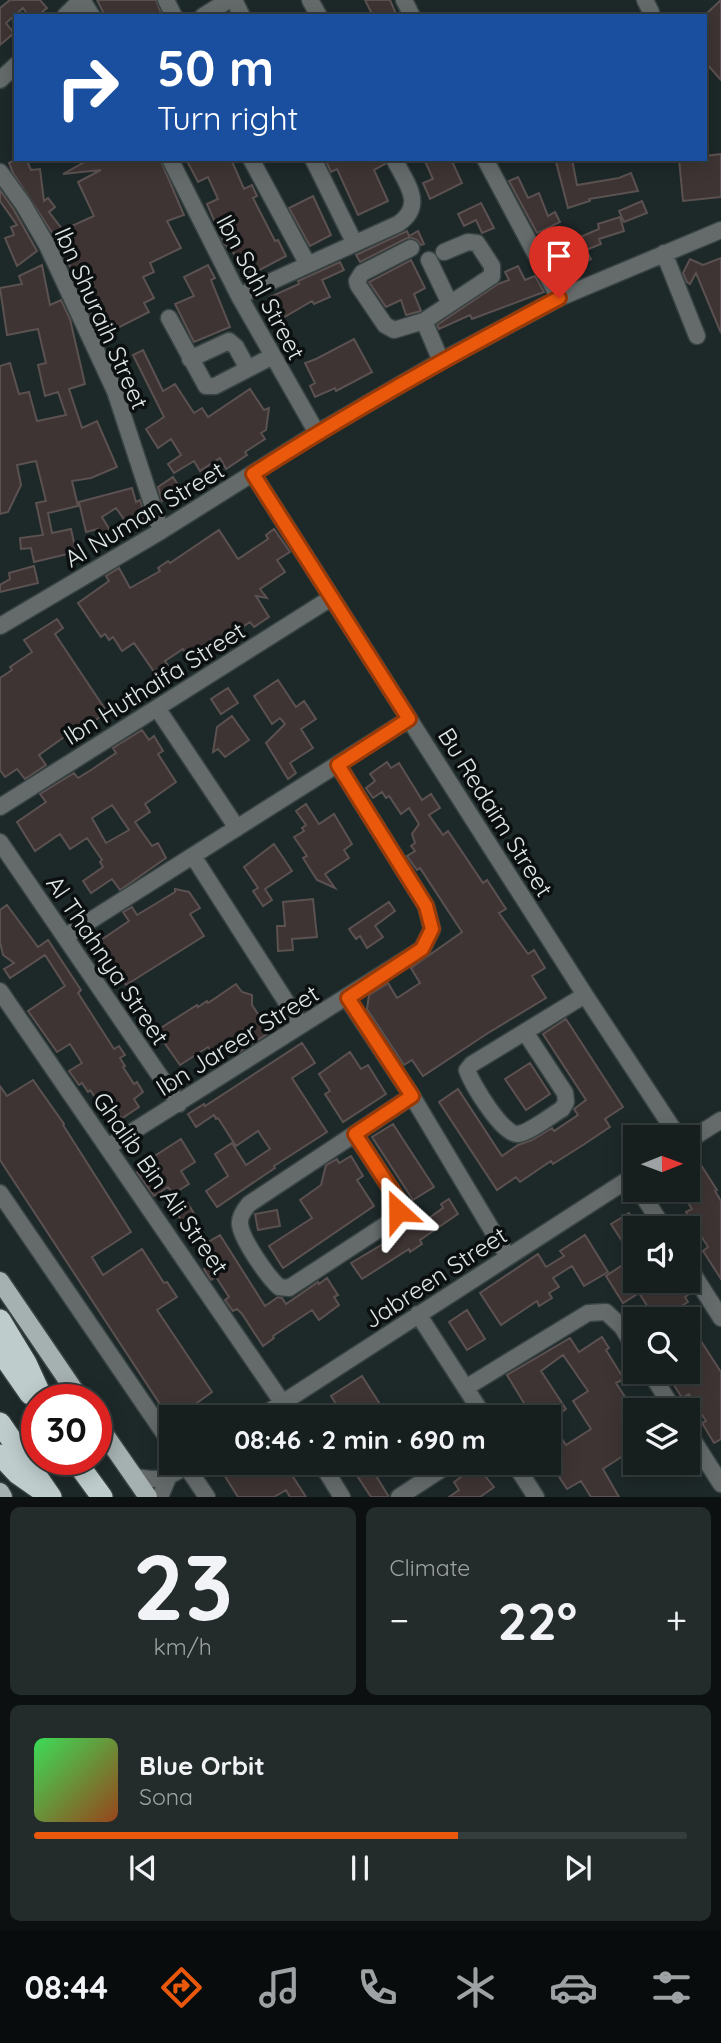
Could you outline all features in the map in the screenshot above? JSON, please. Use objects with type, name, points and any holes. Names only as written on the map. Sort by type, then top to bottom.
[{"type":"highway","points":[[0,1320],[36,1384]]},
{"type":"highway","points":[[0,1351],[23,1384]]},
{"type":"highway","points":[[0,1423],[50,1497]]},
{"type":"highway","points":[[0,1455],[18,1474],[50,1497]]},
{"type":"highway","points":[[86,1475],[102,1497]]},
{"type":"main road","points":[[0,1281],[70,1384]]},
{"type":"main road","points":[[112,1445],[148,1497]]},
{"type":"main road","points":[[0,1492],[4,1497]]},
{"type":"street","points":[[67,14],[81,0]]},
{"type":"street","points":[[206,14],[229,0]]},
{"type":"street","points":[[0,80],[14,67]]},
{"type":"street","name":"Ibn Sahl Street","points":[[171,161],[271,357],[317,433]]},
{"type":"street","points":[[252,161],[307,264]]},
{"type":"street","points":[[314,161],[354,242]]},
{"type":"street","points":[[239,296],[398,224],[410,216],[414,205],[411,192],[395,161]]},
{"type":"street","points":[[486,161],[559,298]]},
{"type":"street","name":"Ibn Shuraih Street","points":[[0,172],[47,245],[115,391],[161,531]]},
{"type":"street","name":"Al Numan Street","points":[[0,626],[161,531],[317,433],[441,361],[559,298],[721,230]]},
{"type":"street","points":[[411,248],[362,273],[357,281],[389,329],[424,321],[489,279],[494,271],[480,246],[472,241],[436,256],[450,304]]},
{"type":"street","points":[[664,253],[697,336]]},
{"type":"street","points":[[169,318],[202,382],[211,388],[271,357]]},
{"type":"street","points":[[424,321],[441,361]]},
{"type":"street","points":[[190,359],[229,341],[236,346],[248,369]]},
{"type":"street","name":"Bu Redaim Street","points":[[253,474],[670,1125]]},
{"type":"street","name":"Ibn Huthaifa Street","points":[[0,807],[331,598]]},
{"type":"street","points":[[157,708],[237,828]]},
{"type":"street","points":[[66,936],[409,719]]},
{"type":"street","name":"Ibn Jareer Street","points":[[108,1147],[422,949],[432,929],[426,906],[338,765]]},
{"type":"street","name":"Al Thahnya Street","points":[[0,842],[179,1104]]},
{"type":"street","points":[[193,856],[301,1025]]},
{"type":"street","name":"Ghalib Bin Ali Street","points":[[0,991],[285,1405]]},
{"type":"street","points":[[525,1032],[565,1093],[566,1102],[562,1109],[520,1134],[511,1133],[503,1127],[467,1070],[472,1065],[525,1032],[585,995]]},
{"type":"street","points":[[348,998],[412,1096],[508,1257]]},
{"type":"street","points":[[355,1134],[398,1200],[398,1211],[393,1220],[289,1288],[279,1287],[242,1233],[240,1222],[243,1211],[249,1204],[412,1096]]},
{"type":"street","points":[[700,1133],[721,1119]]},
{"type":"street","name":"Jabreen Street","points":[[278,1405],[508,1257],[623,1189]]},
{"type":"street","points":[[0,1193],[159,1426]]},
{"type":"street","points":[[700,1285],[721,1318]]},
{"type":"street","points":[[467,1387],[588,1313],[606,1312],[623,1329]]},
{"type":"street","points":[[418,1314],[477,1405]]},
{"type":"street","points":[[700,1451],[721,1484]]},
{"type":"street","points":[[160,1497],[168,1478],[172,1475]]},
{"type":"street","points":[[194,1475],[207,1497]]},
{"type":"street","points":[[328,1475],[342,1497]]},
{"type":"street","points":[[399,1497],[433,1475]]},
{"type":"street","points":[[522,1475],[537,1497]]},
{"type":"street","points":[[133,1476],[168,1478]]},
{"type":"building","points":[[10,0],[40,0],[47,8],[40,14],[28,14],[23,8],[14,14],[6,23],[14,33],[0,45],[0,8]]},
{"type":"building","points":[[97,0],[156,0],[161,14],[104,14]]},
{"type":"building","points":[[365,0],[390,0],[396,14],[372,14]]},
{"type":"building","points":[[721,0],[721,80],[707,64],[706,14]]},
{"type":"building","points":[[721,154],[721,197],[683,201],[679,161],[707,161],[707,156]]},
{"type":"building","points":[[27,161],[31,170],[40,169],[44,201],[48,198],[55,207],[49,212],[63,230],[94,216],[78,182],[101,170],[63,174],[86,161],[161,161],[184,215],[167,221],[181,248],[150,263],[154,272],[143,277],[154,298],[144,303],[149,312],[102,336],[85,301],[94,296],[81,272],[74,276],[65,255],[74,251],[63,231],[55,237],[9,163]]},
{"type":"building","points":[[187,161],[232,161],[244,189],[252,185],[257,196],[253,198],[275,241],[278,240],[286,256],[246,277],[232,250],[224,243],[207,204],[218,199],[208,177],[198,182]]},
{"type":"building","points":[[326,161],[384,161],[385,164],[374,170],[388,201],[358,215],[337,169],[331,172]]},
{"type":"building","points":[[425,161],[452,161],[462,183],[430,199],[423,183],[433,179]]},
{"type":"building","points":[[572,161],[577,185],[619,178],[631,173],[638,191],[589,199],[590,201],[568,208],[556,162]]},
{"type":"building","points":[[518,177],[528,198],[539,193],[548,216],[555,212],[560,222],[537,233],[509,181]]},
{"type":"building","points":[[0,190],[37,251],[17,266],[5,238],[14,235],[11,227],[17,225],[0,201]]},
{"type":"building","points":[[313,196],[331,235],[310,246],[289,208]]},
{"type":"building","points":[[642,201],[647,213],[624,222],[619,211]]},
{"type":"building","points":[[481,203],[494,228],[482,233],[476,220],[464,226],[458,214]]},
{"type":"building","points":[[620,217],[624,231],[599,239],[601,244],[586,250],[591,259],[572,268],[569,261],[555,267],[548,251],[599,229],[598,224]]},
{"type":"building","points":[[407,231],[409,236],[418,231],[424,244],[407,238],[360,262],[356,255]]},
{"type":"building","points":[[721,258],[721,333],[696,273],[690,284],[683,273],[690,259],[703,265]]},
{"type":"building","points":[[411,260],[425,288],[414,294],[421,311],[406,315],[401,300],[386,307],[369,282]]},
{"type":"building","points":[[340,262],[344,270],[322,280],[330,297],[314,304],[312,301],[281,319],[270,297]]},
{"type":"building","points":[[42,265],[50,305],[61,300],[70,319],[85,384],[69,389],[82,428],[97,421],[117,467],[91,478],[72,481],[78,506],[48,513],[52,533],[71,529],[76,552],[34,562],[31,548],[21,549],[20,538],[43,535],[36,503],[46,501],[36,461],[17,465],[21,485],[8,512],[0,514],[0,366],[10,363],[19,394],[29,392],[37,421],[66,415],[58,392],[45,396],[38,365],[46,363],[38,329],[7,335],[0,288],[22,284],[19,276]]},
{"type":"building","points":[[208,265],[215,278],[211,280],[230,327],[194,342],[175,304],[194,296],[184,277]]},
{"type":"building","points":[[518,266],[525,280],[535,276],[544,292],[472,319],[470,315],[439,329],[437,325],[498,284],[509,280],[505,272]]},
{"type":"building","points":[[354,339],[372,372],[336,391],[335,388],[315,397],[310,386],[315,383],[305,363]]},
{"type":"building","points":[[143,350],[163,391],[175,384],[194,413],[202,408],[208,417],[250,389],[264,410],[269,408],[266,430],[261,433],[265,439],[226,469],[220,458],[200,471],[194,461],[174,473],[168,464],[181,455],[171,439],[158,448],[146,429],[164,417],[133,355]]},
{"type":"building","points":[[173,477],[180,488],[162,501],[158,487]]},
{"type":"building","points":[[132,488],[136,502],[140,500],[146,518],[130,528],[116,508],[102,517],[113,535],[103,539],[98,529],[86,532],[79,502]]},
{"type":"building","points":[[274,529],[290,552],[277,560],[285,572],[260,589],[267,598],[256,596],[269,617],[254,627],[250,622],[193,665],[183,649],[165,661],[169,667],[157,676],[134,643],[122,651],[113,637],[109,640],[105,634],[101,637],[78,603],[109,581],[106,576],[119,568],[130,588],[160,571],[158,568],[168,561],[170,563],[219,530],[238,559],[268,539],[266,535]]},
{"type":"building","points":[[34,566],[38,583],[0,592],[0,585],[10,579],[9,573]]},
{"type":"building","points":[[57,619],[63,628],[55,634],[107,712],[90,724],[88,720],[39,755],[46,765],[25,779],[17,769],[5,777],[0,770],[0,678],[12,670],[10,667],[32,652],[24,640]]},
{"type":"building","points":[[278,680],[296,707],[304,701],[316,719],[301,729],[313,748],[290,763],[296,773],[288,779],[266,743],[285,724],[280,718],[272,724],[254,696]]},
{"type":"building","points":[[228,688],[238,703],[221,714],[211,699]]},
{"type":"building","points":[[232,716],[249,740],[225,757],[218,749],[213,752],[217,727]]},
{"type":"building","points":[[142,730],[149,740],[154,736],[163,751],[158,754],[176,782],[145,804],[150,812],[135,822],[152,846],[158,843],[166,858],[120,890],[112,879],[91,893],[83,881],[103,867],[100,862],[102,860],[87,838],[70,849],[60,834],[35,851],[17,822],[46,802],[40,794],[74,773],[78,778],[91,770],[116,753],[113,748]],"holes":[[[112,805],[129,830],[106,843],[92,818]]]},
{"type":"building","points":[[387,762],[391,768],[399,763],[422,800],[431,794],[440,808],[429,815],[443,835],[448,831],[483,883],[487,880],[506,909],[499,913],[528,954],[534,950],[545,968],[532,976],[546,998],[423,1076],[412,1060],[404,1065],[367,1009],[369,995],[388,983],[397,998],[420,983],[411,968],[462,932],[420,868],[417,870],[407,856],[415,851],[411,846],[415,843],[412,834],[419,824],[409,808],[401,814],[389,796],[386,798],[382,792],[373,798],[366,788],[375,781],[370,774]]},
{"type":"building","points":[[306,804],[319,824],[334,814],[352,844],[344,850],[349,858],[325,874],[335,888],[317,880],[303,858],[307,856],[294,837],[304,831],[302,828],[306,825],[296,811]]},
{"type":"building","points":[[274,844],[292,871],[265,889],[272,900],[263,906],[253,891],[258,888],[244,867]]},
{"type":"building","points":[[175,889],[189,892],[200,908],[190,914],[204,936],[126,985],[98,942],[129,921],[123,912],[132,907],[137,915],[175,892]]},
{"type":"building","points":[[313,899],[317,937],[292,939],[293,950],[278,951],[277,926],[285,926],[283,902]]},
{"type":"building","points":[[389,902],[395,911],[375,926],[383,937],[367,948],[360,936],[356,939],[349,929]]},
{"type":"building","points":[[7,905],[38,947],[48,940],[81,990],[78,993],[114,1049],[119,1046],[125,1055],[120,1058],[125,1066],[123,1067],[143,1092],[134,1099],[139,1107],[121,1119],[117,1112],[109,1117],[90,1090],[88,1092],[82,1083],[79,1085],[69,1071],[82,1063],[70,1044],[57,1052],[28,1011],[65,986],[45,955],[10,978],[4,969],[14,963],[3,955],[0,942],[0,910]]},
{"type":"building","points":[[236,984],[242,992],[252,995],[252,1005],[258,1014],[267,1018],[266,1027],[270,1032],[238,1053],[231,1043],[213,1054],[208,1047],[180,1065],[156,1031],[197,1005],[198,1007],[207,1001],[208,1003]]},
{"type":"building","points":[[566,1019],[623,1107],[605,1119],[610,1127],[583,1145],[553,1164],[551,1161],[520,1182],[516,1177],[497,1190],[439,1102],[458,1089],[502,1156],[552,1128],[554,1131],[578,1115],[574,1109],[586,1100],[543,1034]]},
{"type":"building","points":[[302,1043],[315,1063],[292,1078],[327,1132],[217,1207],[206,1191],[228,1176],[215,1154],[232,1143],[246,1165],[270,1149],[258,1131],[236,1146],[214,1115],[196,1127],[188,1114],[204,1104],[205,1106]]},
{"type":"building","points":[[350,1052],[361,1069],[368,1065],[386,1094],[343,1122],[325,1094],[330,1091],[319,1074]]},
{"type":"building","points":[[530,1063],[550,1094],[526,1110],[505,1079]]},
{"type":"building","points":[[33,1080],[64,1124],[131,1232],[92,1257],[103,1275],[142,1249],[164,1283],[167,1282],[177,1297],[157,1310],[212,1392],[194,1405],[161,1405],[0,1160],[0,1086],[7,1096]]},
{"type":"building","points":[[393,1124],[434,1187],[413,1200],[372,1137]]},
{"type":"building","points":[[181,1139],[195,1162],[181,1171],[189,1184],[173,1194],[168,1187],[154,1196],[137,1172],[155,1160],[153,1157]]},
{"type":"building","points":[[351,1156],[363,1176],[357,1180],[374,1206],[283,1268],[269,1246],[312,1218],[300,1200],[321,1185],[326,1165],[337,1159],[339,1163]]},
{"type":"building","points":[[700,1166],[717,1190],[715,1191],[721,1201],[721,1279],[703,1251],[708,1247],[700,1234],[700,1216],[689,1216],[686,1212],[692,1209],[688,1202],[700,1202]]},
{"type":"building","points":[[185,1199],[198,1220],[186,1228],[173,1207]]},
{"type":"building","points":[[449,1199],[458,1214],[420,1240],[422,1244],[410,1252],[409,1249],[362,1279],[351,1263],[423,1216],[426,1220],[443,1208],[441,1204]]},
{"type":"building","points":[[277,1210],[280,1226],[258,1230],[255,1214]]},
{"type":"building","points":[[623,1217],[623,1243],[611,1224]]},
{"type":"building","points":[[220,1235],[265,1306],[278,1297],[286,1304],[327,1278],[338,1295],[334,1297],[339,1305],[319,1320],[312,1310],[273,1336],[274,1338],[263,1346],[242,1314],[237,1309],[233,1311],[225,1300],[229,1297],[216,1277],[211,1280],[204,1269],[209,1265],[198,1248]]},
{"type":"building","points":[[585,1235],[608,1272],[584,1286],[572,1266],[553,1278],[559,1287],[549,1293],[552,1298],[539,1306],[537,1301],[501,1325],[480,1293],[538,1254],[546,1267],[564,1256],[560,1251]]},
{"type":"building","points":[[623,1265],[623,1293],[639,1293],[623,1303],[606,1276]]},
{"type":"building","points":[[639,1293],[691,1293],[685,1297],[688,1302],[680,1307],[648,1307]]},
{"type":"building","points":[[467,1310],[485,1339],[467,1350],[449,1322]]},
{"type":"building","points":[[602,1337],[609,1348],[606,1350],[623,1377],[616,1383],[626,1398],[623,1398],[623,1456],[603,1469],[619,1497],[591,1497],[581,1481],[567,1489],[558,1475],[561,1475],[561,1437],[566,1445],[591,1429],[573,1401],[588,1391],[563,1355],[541,1371],[566,1409],[561,1412],[561,1405],[525,1405],[507,1375],[570,1338],[579,1352]]},
{"type":"building","points":[[700,1340],[721,1372],[721,1439],[714,1443],[702,1423],[706,1421],[700,1411],[700,1398],[692,1398],[689,1394],[682,1398],[673,1384],[700,1384]]},
{"type":"building","points":[[362,1376],[381,1405],[337,1405],[331,1396]]},
{"type":"building","points":[[224,1475],[292,1475],[306,1497],[290,1497],[286,1490],[274,1497],[238,1497]]},
{"type":"building","points":[[357,1475],[376,1475],[389,1497],[371,1497]]},
{"type":"building","points":[[464,1475],[488,1475],[486,1477],[494,1487],[480,1497],[449,1497],[459,1490],[454,1482]]},
{"type":"route","points":[[398,1211],[398,1200],[355,1134],[412,1096],[348,998],[422,949],[432,929],[426,906],[338,765],[409,719],[253,474],[420,373],[559,298]]}]
